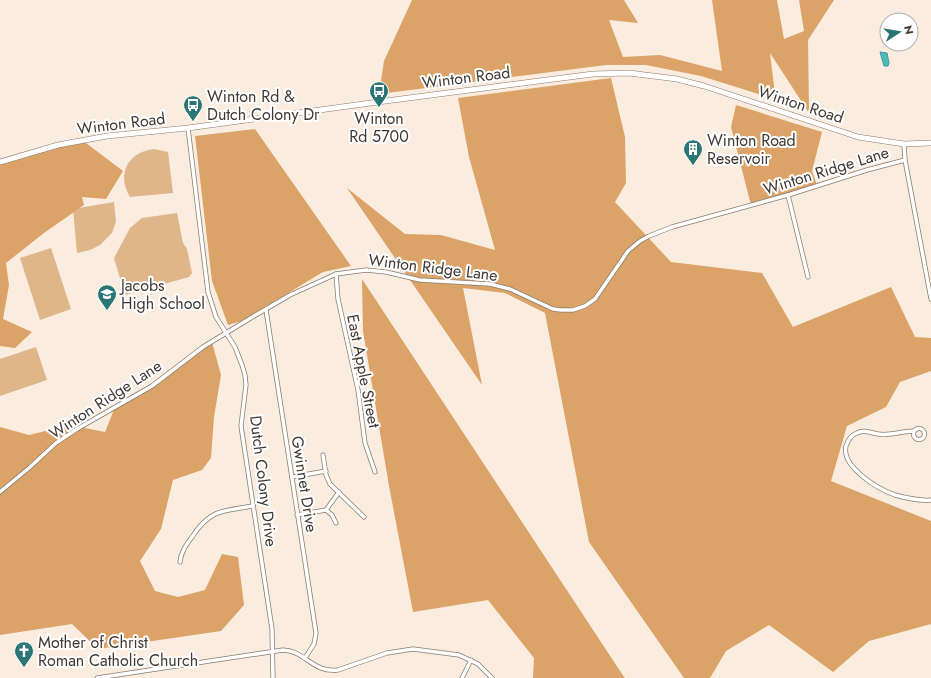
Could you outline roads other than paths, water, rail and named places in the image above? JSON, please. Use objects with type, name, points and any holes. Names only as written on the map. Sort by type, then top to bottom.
[{"type":"main road","name":"Winton Road","points":[[0,162],[36,151],[82,140],[188,128],[593,74],[629,73],[661,76],[695,83],[858,137],[904,144],[931,143]]},
{"type":"street","name":"Dutch Colony Drive","points":[[188,128],[208,292],[216,317],[239,356],[245,375],[246,385],[241,426],[273,639],[273,678]]},
{"type":"street","points":[[904,144],[931,298]]},
{"type":"street","name":"Winton Ridge Lane","points":[[0,492],[56,443],[77,429],[152,386],[203,347],[290,295],[336,274],[366,270],[386,272],[420,280],[490,284],[510,289],[553,309],[573,310],[585,306],[595,299],[628,251],[649,236],[672,227],[906,160]]},
{"type":"street","points":[[788,195],[808,277]]},
{"type":"street","name":"East Apple Street","points":[[336,274],[338,299],[358,390],[365,443],[375,472]]},
{"type":"street","name":"Gwinnet Drive","points":[[266,310],[316,637],[313,647],[305,658]]},
{"type":"street","points":[[914,431],[884,434],[858,432],[848,440],[846,454],[848,461],[862,476],[888,492],[917,500],[931,500]]},
{"type":"street","points":[[323,455],[330,484],[364,517]]},
{"type":"street","points":[[292,478],[326,471]]},
{"type":"street","points":[[298,515],[326,510],[339,492]]},
{"type":"street","points":[[180,562],[181,553],[198,527],[206,518],[222,511],[253,506]]},
{"type":"street","points":[[326,510],[332,515],[336,523]]},
{"type":"street","points":[[97,678],[273,652],[291,651],[320,668],[338,670],[387,653],[407,649],[454,654],[471,660],[484,669],[492,678]]},
{"type":"street","points":[[462,678],[471,660]]},
{"type":"water","points":[[880,52],[887,53],[889,63],[888,66],[884,66]]},
{"type":"place","name":"Winton Rd 5700","points":[[379,108]]},
{"type":"place","name":"Winton Rd & Dutch Colony Dr","points":[[193,122]]},
{"type":"place","name":"Winton Road Reservoir","points":[[693,166]]},
{"type":"place","name":"Jacobs High School","points":[[107,311]]},
{"type":"place","name":"Mother of Christ Roman Catholic Church","points":[[24,668]]}]
